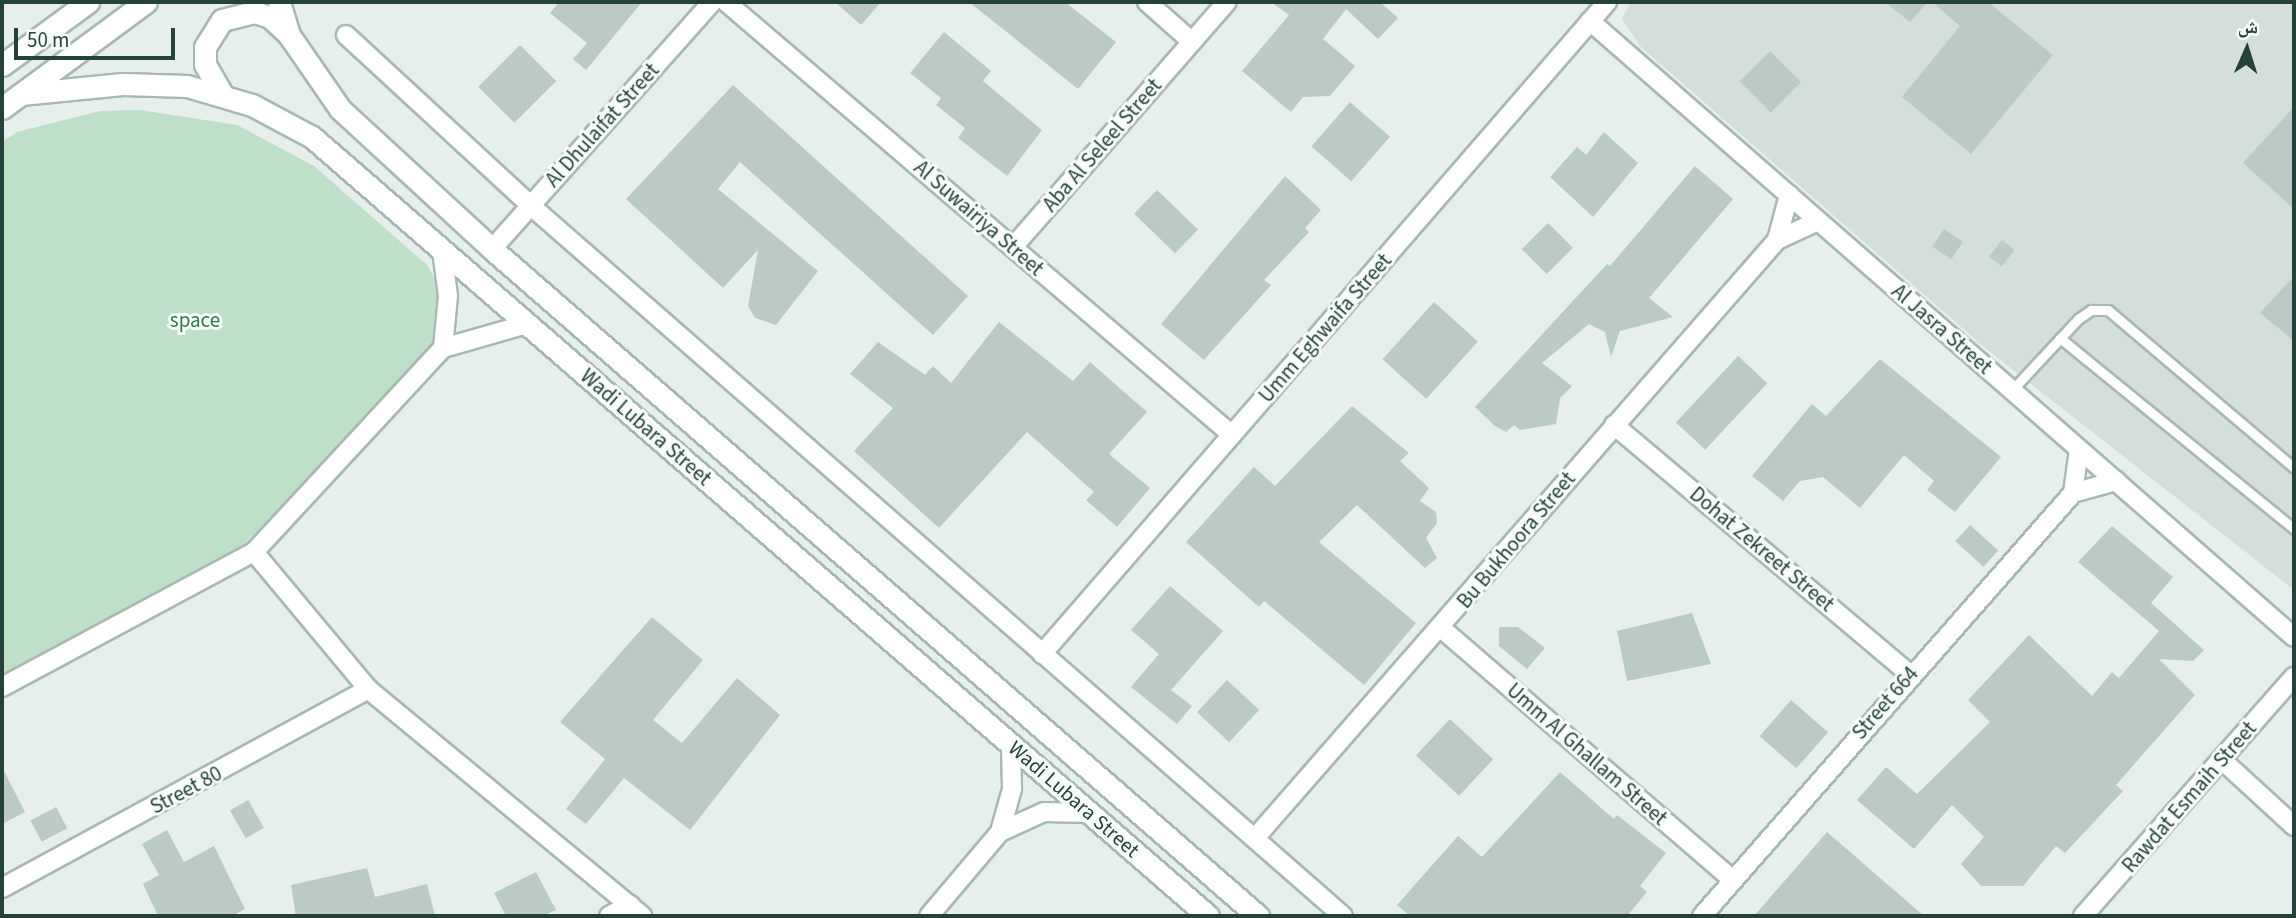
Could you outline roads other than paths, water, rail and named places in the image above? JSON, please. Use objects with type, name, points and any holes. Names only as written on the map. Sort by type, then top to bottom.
[{"type":"street","points":[[7,59],[88,2]]},
{"type":"street","points":[[2,108],[146,2]]},
{"type":"street","name":"Wadi Lubara Street","points":[[279,2],[289,35],[340,109],[492,249],[1258,916]]},
{"type":"street","name":"Al Dhulaifat Street","points":[[492,249],[712,2]]},
{"type":"street","name":"Al Suwairiya Street","points":[[726,2],[1232,435]]},
{"type":"street","points":[[1147,2],[1192,42]]},
{"type":"street","name":"Aba Al Seleel Street","points":[[1013,247],[1227,2]]},
{"type":"street","name":"Umm Eghwaifa Street","points":[[1042,654],[1607,2]]},
{"type":"street","points":[[222,94],[205,64],[205,47],[222,20],[254,12],[270,17],[289,35]]},
{"type":"street","name":"Al Jasra Street","points":[[1590,21],[2294,637]]},
{"type":"street","points":[[346,35],[530,205],[1343,916]]},
{"type":"street","name":"Wadi Lubara Street","points":[[21,94],[124,84],[187,86],[222,94],[312,137],[1208,916]]},
{"type":"street","name":"Bu Bukhoora Street","points":[[1777,240],[1789,195]]},
{"type":"street","name":"Bu Bukhoora Street","points":[[1255,838],[1777,240],[1818,221]]},
{"type":"street","points":[[443,250],[447,296],[443,348]]},
{"type":"street","points":[[2,687],[254,552],[443,348],[527,324]]},
{"type":"street","name":"Dohat Zekreet Street","points":[[1614,425],[1910,674]]},
{"type":"street","points":[[2079,449],[2073,493],[2116,481]]},
{"type":"street","name":"Street 664","points":[[1702,916],[1910,674],[2073,493]]},
{"type":"street","points":[[254,552],[368,689],[636,911]]},
{"type":"street","name":"Umm Al Ghallam Street","points":[[1441,628],[1733,880]]},
{"type":"street","name":"Rawdat Esmaih Street","points":[[2083,916],[2294,677]]},
{"type":"street","name":"Street 80","points":[[2,888],[368,689]]},
{"type":"street","points":[[1000,832],[1012,789],[1011,744]]},
{"type":"street","points":[[2222,760],[2294,826]]},
{"type":"street","points":[[929,916],[1000,832],[1044,811],[1092,813]]},
{"type":"street","points":[[609,916],[636,911]]},
{"type":"lane","points":[[2012,390],[2060,338],[2091,310],[2108,310],[2294,468]]},
{"type":"lane","points":[[2060,338],[2294,529]]},
{"type":"park label","name":"space","points":[[195,320]]}]
